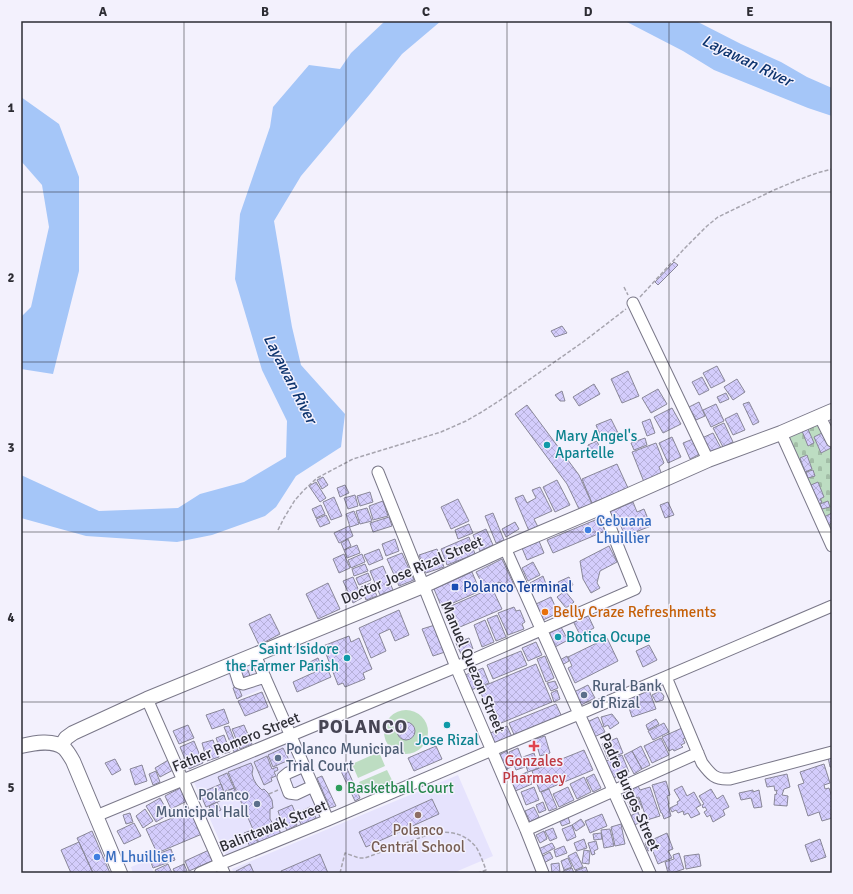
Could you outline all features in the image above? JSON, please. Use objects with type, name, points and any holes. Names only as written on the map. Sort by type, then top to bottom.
[{"type":"main road","name":"Doctor Jose Rizal Street","points":[[61,746],[66,738],[73,733],[147,699],[423,586],[505,548],[708,460],[781,433],[826,414]]},
{"type":"main road","points":[[21,736],[38,744]]},
{"type":"main road","points":[[21,746],[51,743],[65,749],[73,761],[120,873]]},
{"type":"street","points":[[632,303],[708,460]]},
{"type":"street","points":[[826,414],[832,441]]},
{"type":"street","points":[[781,433],[832,546]]},
{"type":"street","name":"Manuel Quezon Street","points":[[378,472],[456,667],[543,873]]},
{"type":"street","name":"Father Romero Street","points":[[96,816],[456,667],[635,589],[602,507]]},
{"type":"street","name":"Padre Burgos Street","points":[[505,548],[650,873]]},
{"type":"street","name":"Balintawak Street","points":[[200,873],[222,868],[328,820],[832,606]]},
{"type":"street","points":[[255,655],[328,820]]},
{"type":"street","points":[[233,664],[240,684],[265,677]]},
{"type":"street","points":[[666,677],[702,763],[709,772],[716,777],[730,779],[832,752]]},
{"type":"street","points":[[147,699],[222,868]]},
{"type":"street","points":[[526,830],[698,753]]},
{"type":"street","points":[[304,766],[288,773],[283,777],[289,793],[296,794],[313,786]]},
{"type":"path","points":[[278,530],[295,500],[317,478],[353,459],[441,432],[480,413],[583,342],[642,296],[685,248],[718,217],[774,190],[817,173],[832,169]]},
{"type":"path","points":[[340,873],[345,853],[358,858],[365,858],[430,834],[451,832],[461,835],[476,847],[486,870],[478,873]]},
{"type":"shaded area","points":[[251,662],[262,689],[237,699],[227,672]]},
{"type":"shaded area","points":[[289,741],[323,818],[227,858],[193,780]]},
{"type":"shaded area","name":"Polanco Central School","points":[[458,775],[493,856],[453,873],[234,873],[232,869]]},
{"type":"shaded area","points":[[148,860],[154,873],[133,873],[131,867]]},
{"type":"green space","points":[[825,420],[832,435],[832,533],[788,438]]},
{"type":"green space","points":[[406,710],[418,714],[424,720],[428,732],[424,744],[418,750],[406,754],[394,750],[388,744],[384,732],[388,720],[394,714]]},
{"type":"green space","points":[[379,752],[385,766],[358,778],[352,764]]},
{"type":"green space","points":[[387,770],[393,782],[365,794],[359,782]]},
{"type":"water","name":"Layawan River","points":[[385,21],[441,21],[402,54],[301,176],[274,221],[292,327],[301,365],[345,414],[341,447],[296,476],[276,507],[265,516],[212,535],[177,542],[86,536],[21,518],[21,475],[99,511],[178,508],[200,494],[244,482],[286,457],[287,421],[262,370],[235,279],[240,214],[270,127],[273,107],[309,65],[340,69],[351,53]]},
{"type":"water","name":"Layawan River","points":[[625,21],[696,21],[832,88],[832,116],[808,108],[714,70],[683,51]]},
{"type":"water","points":[[21,97],[59,124],[79,177],[79,271],[53,374],[21,369],[21,317],[31,307],[49,227],[42,185],[21,161]]},
{"type":"building","points":[[674,262],[678,265],[658,285],[655,282]]},
{"type":"building","points":[[562,326],[567,333],[555,337],[551,331]]},
{"type":"building","points":[[717,366],[725,381],[711,388],[703,373]]},
{"type":"building","points":[[628,371],[639,396],[622,403],[611,379]]},
{"type":"building","points":[[702,377],[709,390],[699,395],[692,382]]},
{"type":"building","points":[[737,379],[745,392],[733,400],[724,387]]},
{"type":"building","points":[[594,384],[600,394],[579,406],[573,397]]},
{"type":"building","points":[[658,389],[667,404],[651,413],[642,398]]},
{"type":"building","points":[[562,391],[565,401],[560,401],[555,395]]},
{"type":"building","points":[[726,393],[729,399],[720,403],[717,397]]},
{"type":"building","points":[[699,402],[705,416],[696,420],[693,414],[688,416],[685,409]]},
{"type":"building","points":[[749,402],[759,422],[753,425],[743,404]]},
{"type":"building","points":[[716,404],[724,421],[711,427],[703,410]]},
{"type":"building","name":"Mary Angel's Apartelle","points":[[527,405],[579,475],[592,504],[579,509],[567,484],[515,414]]},
{"type":"building","points":[[672,408],[681,424],[663,433],[654,417]]},
{"type":"building","points":[[737,413],[745,430],[733,435],[725,419]]},
{"type":"building","points":[[611,419],[618,433],[602,440],[596,425]]},
{"type":"building","points":[[650,419],[655,433],[647,436],[642,422]]},
{"type":"building","points":[[724,423],[733,442],[723,447],[713,428]]},
{"type":"building","points":[[808,429],[814,443],[808,446],[802,431]]},
{"type":"building","points":[[824,432],[831,448],[821,453],[814,437]]},
{"type":"building","points":[[713,433],[721,448],[710,454],[702,438]]},
{"type":"building","points":[[672,437],[681,457],[668,463],[659,443]]},
{"type":"building","points":[[645,438],[647,445],[634,450],[631,443]]},
{"type":"building","points":[[693,439],[700,454],[690,459],[683,443]]},
{"type":"building","points":[[597,441],[601,451],[592,455],[588,445]]},
{"type":"building","points":[[656,443],[664,463],[659,467],[662,475],[644,482],[632,452]]},
{"type":"building","points":[[807,455],[812,469],[805,472],[800,458]]},
{"type":"building","points":[[617,464],[628,488],[592,503],[582,479]]},
{"type":"building","points":[[813,470],[815,476],[808,478],[806,472]]},
{"type":"building","points":[[323,477],[328,485],[322,489],[317,480]]},
{"type":"building","points":[[557,480],[570,505],[555,512],[543,487]]},
{"type":"building","points":[[316,482],[326,498],[320,502],[309,486]]},
{"type":"building","points":[[818,482],[824,497],[820,499],[822,502],[819,504],[811,485]]},
{"type":"building","points":[[345,485],[349,493],[340,497],[337,488]]},
{"type":"building","points":[[540,487],[552,511],[534,519],[538,527],[529,531],[515,498],[523,495],[527,503],[536,498],[532,490]]},
{"type":"building","points":[[370,492],[373,502],[360,506],[357,496]]},
{"type":"building","points":[[355,495],[358,506],[348,509],[344,498]]},
{"type":"building","points":[[334,497],[342,516],[331,520],[323,502]]},
{"type":"building","points":[[458,499],[469,521],[451,529],[441,507]]},
{"type":"building","points":[[383,501],[388,516],[373,520],[369,506]]},
{"type":"building","points":[[828,501],[830,507],[822,509],[820,504]]},
{"type":"building","points":[[633,502],[637,512],[644,509],[651,526],[625,536],[620,524],[613,526],[607,513]]},
{"type":"building","points":[[668,502],[674,515],[665,518],[660,505]]},
{"type":"building","points":[[321,505],[325,514],[316,518],[312,509]]},
{"type":"building","points":[[367,508],[372,521],[360,524],[356,511]]},
{"type":"building","points":[[354,511],[359,524],[350,527],[346,514]]},
{"type":"building","points":[[493,513],[504,540],[496,543],[485,516]]},
{"type":"building","points":[[832,513],[832,523],[828,525],[824,517]]},
{"type":"building","points":[[326,515],[330,523],[320,527],[316,519]]},
{"type":"building","points":[[389,517],[392,526],[373,532],[370,523]]},
{"type":"building","points":[[600,518],[605,531],[553,553],[547,540]]},
{"type":"building","points":[[515,522],[519,529],[506,537],[502,529]]},
{"type":"building","points":[[469,524],[473,533],[458,539],[455,530]]},
{"type":"building","points":[[349,526],[353,536],[339,543],[334,533]]},
{"type":"building","points":[[486,529],[493,545],[480,551],[473,535]]},
{"type":"building","points":[[469,537],[475,554],[447,565],[441,549]]},
{"type":"building","points":[[348,539],[351,546],[344,550],[341,543]]},
{"type":"building","points":[[395,539],[399,551],[386,556],[382,544]]},
{"type":"building","points":[[539,541],[544,553],[527,560],[522,548]]},
{"type":"building","points":[[357,545],[360,553],[347,558],[344,550]]},
{"type":"building","points":[[609,546],[617,562],[600,571],[597,583],[600,588],[591,593],[583,579],[580,561]]},
{"type":"building","points":[[379,549],[383,559],[369,565],[364,555]]},
{"type":"building","points":[[437,549],[444,567],[426,573],[419,555]]},
{"type":"building","points":[[402,553],[414,580],[399,586],[387,559]]},
{"type":"building","points":[[344,554],[350,568],[339,573],[333,559]]},
{"type":"building","points":[[362,554],[365,562],[351,568],[348,560]]},
{"type":"building","points":[[502,559],[515,587],[505,592],[500,582],[485,589],[476,572]]},
{"type":"building","points":[[533,562],[540,575],[528,581],[522,568]]},
{"type":"building","points":[[365,564],[368,571],[354,576],[352,569]]},
{"type":"building","points":[[383,566],[393,590],[380,595],[370,571]]},
{"type":"building","points":[[472,572],[480,591],[442,608],[434,589]]},
{"type":"building","points":[[368,573],[371,580],[359,585],[356,578]]},
{"type":"building","points":[[543,576],[546,584],[534,590],[530,583]]},
{"type":"building","points":[[353,577],[362,598],[353,603],[343,581]]},
{"type":"building","points":[[569,577],[573,585],[562,590],[558,582]]},
{"type":"building","points":[[328,583],[340,609],[318,619],[306,594]]},
{"type":"building","points":[[371,583],[377,596],[366,600],[361,587]]},
{"type":"building","points":[[492,588],[502,609],[453,630],[444,609]]},
{"type":"building","points":[[565,591],[574,602],[566,608],[557,597]]},
{"type":"building","points":[[551,597],[558,613],[543,620],[536,604]]},
{"type":"building","points":[[514,607],[516,611],[520,610],[525,622],[522,624],[524,629],[508,635],[498,613]]},
{"type":"building","points":[[399,610],[409,635],[395,641],[390,629],[379,634],[386,651],[371,658],[359,628]]},
{"type":"building","points":[[587,613],[594,628],[580,635],[572,619]]},
{"type":"building","points":[[270,614],[280,634],[259,645],[249,624]]},
{"type":"building","points":[[497,615],[506,637],[496,641],[487,619]]},
{"type":"building","points":[[485,620],[494,642],[482,647],[474,625]]},
{"type":"building","points":[[435,625],[445,652],[433,656],[422,629]]},
{"type":"building","name":"Botica Ocupe","points":[[561,627],[568,640],[555,647],[548,633]]},
{"type":"building","name":"Saint Isidore the Farmer Parish","points":[[349,636],[351,642],[359,638],[372,669],[363,673],[365,679],[345,687],[343,683],[338,685],[323,646]]},
{"type":"building","points":[[469,638],[473,649],[461,654],[456,643]]},
{"type":"building","points":[[607,638],[618,661],[575,683],[568,668],[572,666],[568,657]]},
{"type":"building","points":[[536,642],[542,655],[528,661],[522,648]]},
{"type":"building","points":[[649,645],[657,660],[643,667],[636,651]]},
{"type":"building","points":[[521,651],[527,665],[493,679],[487,665]]},
{"type":"building","points":[[545,656],[554,678],[546,682],[537,659]]},
{"type":"building","points":[[567,656],[569,661],[562,665],[560,660]]},
{"type":"building","points":[[318,658],[322,667],[326,666],[331,677],[297,692],[293,682],[315,672],[310,662]]},
{"type":"building","points":[[536,664],[552,702],[494,726],[479,688]]},
{"type":"building","points":[[483,668],[489,683],[471,690],[465,675]]},
{"type":"building","points":[[248,670],[251,679],[241,683],[238,673]]},
{"type":"building","points":[[555,681],[558,688],[551,691],[547,683]]},
{"type":"building","points":[[588,685],[595,698],[581,705],[577,703],[572,693]]},
{"type":"building","points":[[238,686],[242,696],[237,699],[233,688]]},
{"type":"building","points":[[557,690],[560,699],[554,702],[551,693]]},
{"type":"building","points":[[649,690],[656,709],[632,717],[626,699]]},
{"type":"building","points":[[660,691],[664,696],[663,700],[656,702],[652,695]]},
{"type":"building","points":[[262,692],[268,707],[245,716],[238,701]]},
{"type":"building","points":[[556,704],[562,717],[515,737],[509,723]]},
{"type":"building","points":[[224,709],[229,723],[212,729],[206,715]]},
{"type":"building","points":[[612,714],[619,723],[610,729],[608,725],[604,727],[601,717]]},
{"type":"building","points":[[598,717],[605,732],[594,737],[587,722]]},
{"type":"building","points":[[656,719],[659,724],[648,730],[646,725]]},
{"type":"building","points":[[406,722],[412,725],[415,731],[412,737],[406,740],[400,737],[397,731],[400,725]]},
{"type":"building","points":[[664,723],[669,732],[653,740],[648,731]]},
{"type":"building","points":[[188,725],[194,738],[179,744],[173,731]]},
{"type":"building","points":[[244,725],[252,744],[240,749],[232,729]]},
{"type":"building","points":[[229,726],[238,750],[234,752],[224,727]]},
{"type":"building","points":[[507,726],[513,739],[494,747],[488,734]]},
{"type":"building","points":[[682,728],[687,737],[683,739],[685,743],[681,745],[683,747],[674,751],[673,749],[669,751],[662,737]]},
{"type":"building","points":[[224,735],[230,752],[222,754],[216,738]]},
{"type":"building","points":[[545,736],[550,753],[540,756],[535,739]]},
{"type":"building","points":[[617,738],[623,753],[608,759],[602,744]]},
{"type":"building","points":[[661,738],[669,755],[652,763],[644,746]]},
{"type":"building","points":[[213,740],[219,757],[207,761],[202,743]]},
{"type":"building","points":[[194,741],[203,763],[189,769],[180,747]]},
{"type":"building","points":[[436,746],[442,759],[414,771],[408,758]]},
{"type":"building","points":[[641,746],[650,765],[642,769],[632,751]]},
{"type":"building","name":"Polanco Municipal Trial Court","points":[[283,748],[289,760],[273,767],[268,755]]},
{"type":"building","points":[[518,748],[525,767],[516,770],[509,752]]},
{"type":"building","points":[[584,750],[593,770],[540,792],[532,771]]},
{"type":"building","points":[[507,751],[513,766],[505,770],[499,755]]},
{"type":"building","points":[[632,751],[642,769],[634,774],[624,755]]},
{"type":"building","points":[[534,753],[539,768],[528,772],[523,757]]},
{"type":"building","points":[[622,755],[629,772],[613,778],[606,761]]},
{"type":"building","points":[[267,756],[272,769],[277,767],[278,770],[274,772],[276,776],[271,778],[272,781],[264,785],[254,762]]},
{"type":"building","points":[[832,756],[832,767],[830,767],[828,757]]},
{"type":"building","points":[[115,759],[121,770],[112,775],[105,763]]},
{"type":"building","points":[[170,759],[175,769],[160,777],[155,768]]},
{"type":"building","name":"Polanco Municipal Hall","points":[[251,763],[254,780],[262,790],[264,789],[268,793],[272,800],[273,808],[270,809],[270,819],[279,829],[281,834],[259,843],[228,772]]},
{"type":"building","points":[[345,764],[360,798],[355,801],[339,767]]},
{"type":"building","points":[[824,764],[830,783],[824,785],[825,789],[829,788],[832,797],[832,818],[822,821],[819,812],[808,816],[798,785],[804,783],[800,772]]},
{"type":"building","points":[[142,765],[147,781],[135,785],[130,769]]},
{"type":"building","points":[[156,771],[160,782],[153,785],[149,774]]},
{"type":"building","points":[[527,772],[532,784],[513,792],[508,781]]},
{"type":"building","points":[[227,773],[234,788],[224,792],[218,777]]},
{"type":"building","points":[[594,774],[601,788],[593,792],[586,778]]},
{"type":"building","points":[[787,774],[790,787],[784,789],[782,795],[788,796],[787,806],[774,805],[777,790],[775,791],[774,786],[767,787],[765,779]]},
{"type":"building","points":[[322,776],[336,806],[330,808],[317,778]]},
{"type":"building","points":[[584,777],[591,792],[577,799],[570,784]]},
{"type":"building","points":[[666,781],[670,795],[667,796],[671,816],[664,819],[652,785]]},
{"type":"building","points":[[221,784],[224,792],[234,788],[236,794],[206,807],[200,793]]},
{"type":"building","points":[[638,786],[640,790],[650,787],[660,816],[647,820],[639,797],[631,799],[630,794],[634,792],[632,788]]},
{"type":"building","points":[[682,786],[687,796],[694,792],[701,805],[696,808],[700,814],[691,818],[688,813],[684,815],[683,811],[678,813],[676,810],[672,812],[670,808],[678,804],[677,802],[680,800],[674,790]]},
{"type":"building","points":[[534,787],[539,800],[526,805],[521,792]]},
{"type":"building","points":[[568,787],[574,800],[559,807],[553,794]]},
{"type":"building","points":[[180,788],[187,801],[171,809],[165,796]]},
{"type":"building","points":[[549,789],[557,808],[549,811],[541,792]]},
{"type":"building","points":[[711,789],[717,799],[723,795],[729,807],[723,810],[725,815],[713,822],[710,815],[707,817],[704,812],[707,810],[705,807],[703,808],[702,805],[704,804],[699,796]]},
{"type":"building","points":[[753,790],[753,792],[759,790],[762,807],[754,808],[751,798],[741,800],[739,793]]},
{"type":"building","points":[[160,798],[169,814],[156,822],[146,806]]},
{"type":"building","points":[[638,798],[642,808],[632,812],[628,802]]},
{"type":"building","points":[[432,799],[439,814],[366,847],[359,832]]},
{"type":"building","points":[[217,802],[221,810],[212,814],[209,806]]},
{"type":"building","points":[[543,802],[546,810],[539,813],[536,805]]},
{"type":"building","points":[[292,805],[295,812],[292,814],[297,825],[287,830],[283,823],[279,825],[276,819],[280,817],[278,811]]},
{"type":"building","points":[[310,807],[316,818],[302,826],[296,814]]},
{"type":"building","points":[[534,807],[539,817],[530,822],[525,811]]},
{"type":"building","points":[[145,809],[153,821],[143,828],[136,816]]},
{"type":"building","points":[[191,810],[202,834],[157,853],[146,829]]},
{"type":"building","points":[[638,812],[642,822],[634,825],[630,816]]},
{"type":"building","points":[[130,813],[133,822],[126,824],[123,815]]},
{"type":"building","points":[[602,814],[607,826],[590,833],[585,821]]},
{"type":"building","points":[[568,817],[570,823],[562,826],[559,820]]},
{"type":"building","points":[[581,819],[585,825],[576,831],[572,825]]},
{"type":"building","points":[[134,823],[141,836],[124,844],[117,831]]},
{"type":"building","points":[[621,824],[625,844],[615,846],[611,827]]},
{"type":"building","points":[[572,825],[576,837],[567,841],[562,829]]},
{"type":"building","points":[[553,828],[557,838],[550,841],[545,831]]},
{"type":"building","points":[[610,829],[614,846],[604,848],[601,830]]},
{"type":"building","points":[[252,830],[258,843],[250,847],[244,833]]},
{"type":"building","points":[[92,831],[110,873],[93,873],[77,838]]},
{"type":"building","points":[[544,831],[547,839],[540,843],[536,835]]},
{"type":"building","points":[[601,833],[602,839],[594,840],[593,834]]},
{"type":"building","points":[[667,833],[673,849],[668,851],[672,858],[658,864],[652,849],[648,851],[645,843]]},
{"type":"building","points":[[584,839],[587,848],[577,851],[574,843]]},
{"type":"building","points":[[820,839],[826,857],[811,862],[805,845]]},
{"type":"building","points":[[596,841],[598,849],[594,851],[595,854],[592,855],[588,843]]},
{"type":"building","points":[[79,842],[93,873],[71,873],[61,850]]},
{"type":"building","points":[[552,843],[555,848],[539,856],[536,850]]},
{"type":"building","points":[[564,846],[567,853],[556,857],[554,850]]},
{"type":"building","points":[[171,849],[175,860],[153,868],[149,857]]},
{"type":"building","points":[[209,850],[214,860],[189,871],[185,861]]},
{"type":"building","points":[[584,850],[590,851],[589,864],[582,863]]},
{"type":"building","points":[[550,852],[553,858],[542,864],[539,858]]},
{"type":"building","points":[[576,852],[583,867],[575,870],[568,856]]},
{"type":"building","points":[[679,853],[684,869],[668,873],[665,862],[674,859],[673,855]]},
{"type":"building","points":[[320,854],[328,873],[282,873],[281,871]]},
{"type":"building","points":[[699,854],[701,866],[686,869],[684,856]]},
{"type":"building","points":[[568,858],[572,867],[564,870],[561,861]]},
{"type":"building","points":[[559,863],[560,873],[552,873],[551,864]]},
{"type":"building","points":[[168,864],[172,873],[157,873],[155,870]]},
{"type":"building","points":[[184,864],[187,871],[183,873],[175,873],[173,869]]},
{"type":"building","points":[[250,864],[254,873],[237,873],[236,871]]},
{"type":"building","points":[[586,867],[588,873],[576,873],[575,871]]},
{"type":"building","points":[[572,868],[574,873],[563,873],[563,871]]},
{"type":"place","name":"Mary Angel's Apartelle","points":[[547,445]]},
{"type":"place","name":"Cebuana Lhuillier","points":[[588,530]]},
{"type":"place","name":"Polanco Terminal","points":[[455,587]]},
{"type":"place","name":"Belly Craze Refreshments","points":[[545,612]]},
{"type":"place","name":"Botica Ocupe","points":[[558,637]]},
{"type":"place","name":"Saint Isidore the Farmer Parish","points":[[347,658]]},
{"type":"place","name":"Rural Bank of Rizal","points":[[584,695]]},
{"type":"place","name":"Jose Rizal","points":[[447,725]]},
{"type":"place","name":"Gonzales Pharmacy","points":[[534,746]]},
{"type":"place","name":"Polanco Municipal Trial Court","points":[[278,758]]},
{"type":"place","name":"Basketball Court","points":[[339,788]]},
{"type":"place","name":"Polanco Municipal Hall","points":[[257,804]]},
{"type":"place","name":"Polanco Central School","points":[[418,815]]},
{"type":"place","name":"M Lhuillier","points":[[97,857]]},
{"type":"district","name":"POLANCO","points":[[363,727]]}]
